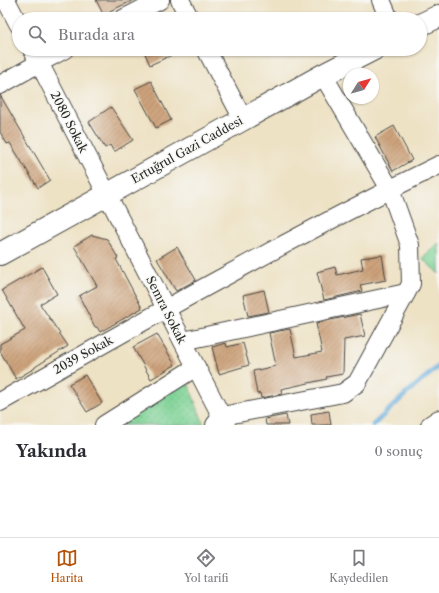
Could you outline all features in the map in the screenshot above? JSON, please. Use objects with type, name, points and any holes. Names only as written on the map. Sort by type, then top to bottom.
[{"type":"main road","points":[[427,22],[439,16]]},
{"type":"main road","name":"Ertuğrul Gazi Caddesi","points":[[0,254],[323,75],[360,56]]},
{"type":"street","points":[[6,0],[12,12]]},
{"type":"street","points":[[137,12],[160,0]]},
{"type":"street","points":[[180,0],[186,12]]},
{"type":"street","points":[[381,0],[386,12]]},
{"type":"street","points":[[0,85],[35,56]]},
{"type":"street","name":"2080 Sokak","points":[[35,56],[107,194]]},
{"type":"street","points":[[210,56],[243,119]]},
{"type":"street","points":[[221,422],[343,393],[358,383],[411,284],[410,245],[390,188],[323,75]]},
{"type":"street","name":"2039 Sokak","points":[[0,402],[166,308],[390,188],[439,165]]},
{"type":"street","name":"Semra Sokak","points":[[107,194],[183,341],[221,422]]},
{"type":"street","points":[[183,341],[406,292]]},
{"type":"street","points":[[108,424],[196,368]]},
{"type":"street","points":[[430,425],[439,419]]},
{"type":"green space","points":[[439,243],[439,274],[422,258]]},
{"type":"green space","points":[[187,380],[204,425],[118,425]]},
{"type":"building","points":[[96,0],[134,0],[107,12],[102,12]]},
{"type":"building","points":[[146,56],[170,56],[150,65]]},
{"type":"building","points":[[151,81],[171,120],[156,128],[135,89]]},
{"type":"building","points":[[0,95],[50,180],[38,188],[10,143],[7,144],[0,132]]},
{"type":"building","points":[[111,107],[133,140],[114,152],[110,145],[105,148],[89,122]]},
{"type":"building","points":[[394,126],[412,160],[393,171],[375,137]]},
{"type":"building","points":[[92,235],[107,239],[118,258],[116,259],[142,308],[100,332],[97,327],[95,327],[79,296],[97,286],[74,246]]},
{"type":"building","points":[[177,247],[196,280],[176,291],[157,259]]},
{"type":"building","points":[[382,255],[386,280],[360,285],[362,291],[324,300],[317,272],[335,267],[337,275],[363,269],[361,258]]},
{"type":"building","points":[[42,267],[57,294],[40,304],[68,346],[16,379],[0,351],[0,344],[25,330],[2,290]]},
{"type":"building","points":[[264,290],[269,312],[248,316],[243,295]]},
{"type":"building","points":[[360,314],[365,336],[344,340],[343,374],[281,389],[282,394],[261,398],[260,393],[257,394],[253,371],[276,366],[269,333],[290,329],[296,357],[322,352],[316,323]]},
{"type":"building","points":[[157,334],[175,365],[151,379],[133,347]]},
{"type":"building","points":[[226,343],[227,347],[243,343],[249,365],[219,374],[212,347]]},
{"type":"building","points":[[85,375],[102,403],[87,412],[69,384]]},
{"type":"building","points":[[329,411],[331,425],[312,425],[311,414]]},
{"type":"building","points":[[286,415],[288,425],[266,425],[265,419]]},
{"type":"waterway","points":[[373,425],[439,366]]}]
